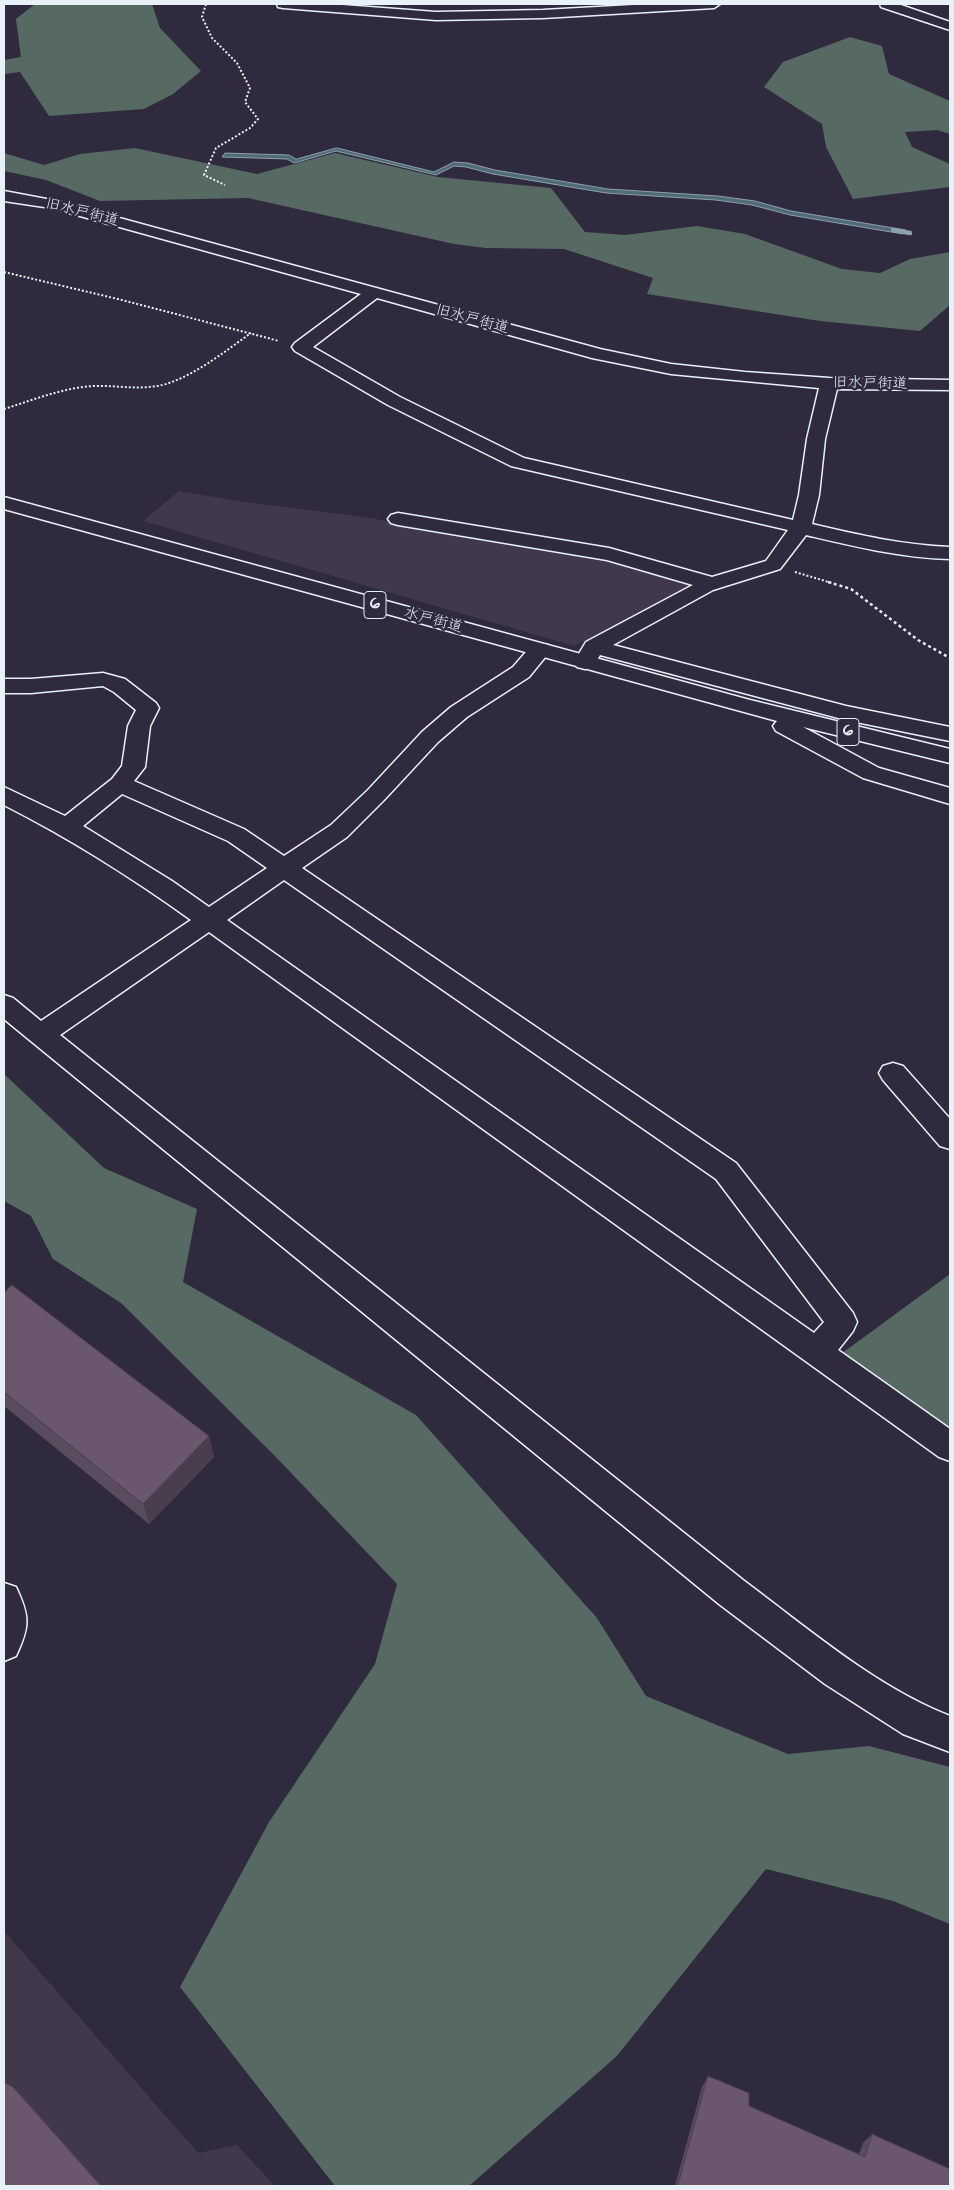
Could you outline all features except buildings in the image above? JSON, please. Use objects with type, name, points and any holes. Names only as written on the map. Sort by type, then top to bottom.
[{"type":"main road","points":[[283,4],[436,16],[543,14],[714,4]]},
{"type":"main road","points":[[886,4],[950,26]]},
{"type":"main road","name":"旧水戸街道","points":[[4,196],[52,204],[598,354],[671,369],[829,383],[950,385]]},
{"type":"main road","points":[[373,293],[301,347],[394,401],[518,462],[868,543],[920,552],[950,553]]},
{"type":"main road","points":[[590,655],[713,584],[773,565],[801,527],[809,495],[816,439],[829,383]]},
{"type":"main road","name":"水戸街道","points":[[4,503],[540,650],[590,655],[746,706]]},
{"type":"main road","points":[[398,519],[609,554],[713,584]]},
{"type":"main road","points":[[40,1035],[339,831],[437,730],[459,712],[521,672],[540,650]]},
{"type":"main road","points":[[590,655],[846,713],[950,734]]},
{"type":"main road","points":[[4,686],[33,687],[98,679],[114,682],[148,708],[138,726],[133,767],[120,784],[67,827]]},
{"type":"main road","points":[[746,706],[871,773],[950,796]]},
{"type":"main road","name":"6","points":[[746,706],[950,756]]},
{"type":"main road","points":[[120,784],[236,835],[726,1171],[842,1322],[817,1352]]},
{"type":"main road","points":[[4,795],[67,827],[163,887],[950,1447]]},
{"type":"main road","points":[[4,1006],[738,1598],[837,1672],[916,1721],[950,1734]]},
{"type":"main road","points":[[892,1073],[950,1138]]},
{"type":"main road","points":[[4,1600],[11,1613],[10,1632],[4,1644]]},
{"type":"path","points":[[206,4],[202,17],[212,38],[237,63],[250,88],[245,102],[258,119],[250,128],[216,148],[204,175],[225,185]]},
{"type":"path","points":[[4,272],[301,347]]},
{"type":"path","points":[[4,409],[54,392],[75,388],[94,386],[150,388],[168,383],[209,364],[251,333]]},
{"type":"path","points":[[773,565],[851,589],[918,640],[950,658]]},
{"type":"shaded area","points":[[179,491],[238,501],[356,516],[612,556],[703,586],[574,646],[143,521]]},
{"type":"shaded area","points":[[4,1931],[198,2153],[237,2145],[275,2186],[4,2186]]},
{"type":"green space","points":[[35,4],[152,4],[160,28],[201,71],[173,94],[144,109],[49,116],[20,72],[4,74],[4,60],[21,57],[16,19]]},
{"type":"green space","points":[[850,37],[882,46],[889,74],[950,101],[950,134],[937,130],[905,132],[912,147],[950,164],[950,187],[853,199],[826,147],[822,124],[764,87],[783,62]]},
{"type":"green space","points":[[135,148],[257,174],[335,153],[438,177],[551,188],[585,232],[625,235],[697,226],[745,234],[842,269],[880,273],[910,259],[950,252],[950,305],[920,331],[820,321],[647,294],[653,278],[564,249],[486,248],[454,244],[248,198],[100,201],[46,180],[4,171],[4,153],[44,165],[80,154]]},
{"type":"green space","points":[[4,1074],[104,1168],[197,1209],[183,1282],[416,1415],[597,1618],[646,1696],[788,1754],[869,1746],[950,1767],[950,1924],[893,1901],[766,1869],[617,2056],[469,2186],[335,2186],[180,1987],[269,1822],[375,1664],[397,1584],[273,1454],[121,1303],[53,1259],[31,1216],[4,1201]]},
{"type":"green space","points":[[950,1274],[950,1429],[841,1354]]},
{"type":"water","points":[[337,148],[434,172],[454,162],[468,163],[495,170],[608,189],[718,196],[755,201],[791,211],[906,230],[903,234],[790,215],[752,205],[716,200],[606,193],[493,174],[466,167],[454,166],[436,175],[336,151],[294,163],[287,159],[222,157],[225,153],[289,155],[296,159]]},
{"type":"waterway","points":[[893,230],[910,233]]}]
